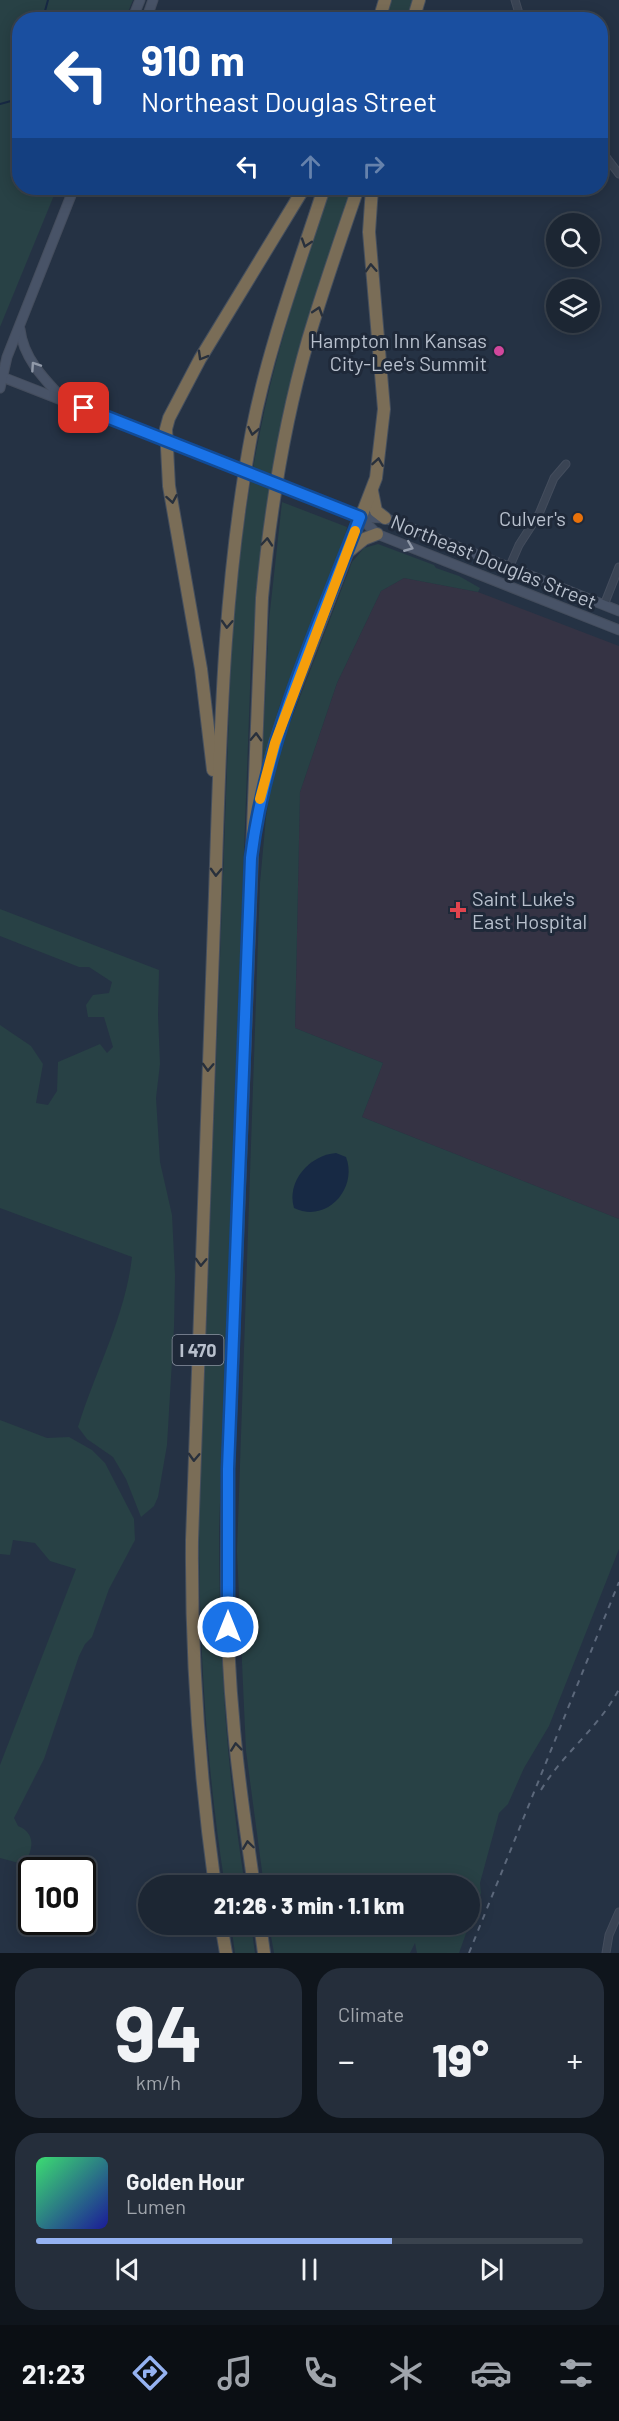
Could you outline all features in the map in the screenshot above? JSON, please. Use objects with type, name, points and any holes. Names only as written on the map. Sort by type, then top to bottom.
[{"type":"highway","points":[[218,814],[201,669],[169,486],[166,441],[169,418],[185,386],[300,195]]},
{"type":"highway","name":"I 470","points":[[213,1875],[197,1730],[191,1633],[218,814],[229,592],[238,514],[253,428],[274,343],[322,195]]},
{"type":"highway","name":"I 470","points":[[253,1875],[232,1716],[227,1553],[228,1469],[262,598],[269,529],[287,428],[308,340],[356,195]]},
{"type":"highway","points":[[251,858],[262,789],[275,743],[376,478],[384,409],[372,288],[369,232],[372,195]]},
{"type":"highway","points":[[372,489],[372,500],[376,511],[385,518]]},
{"type":"highway","points":[[346,554],[364,539],[377,534]]},
{"type":"highway","points":[[223,1935],[226,1953]]},
{"type":"highway","points":[[262,1935],[264,1953]]},
{"type":"main road","points":[[0,388],[0,377],[71,195]]},
{"type":"main road","points":[[20,326],[21,339],[31,361],[63,400]]},
{"type":"main road","name":"Northeast Douglas Street","points":[[0,377],[360,517],[385,518],[619,611]]},
{"type":"main road","name":"Northeast Douglas Street","points":[[360,517],[377,534],[619,630]]},
{"type":"street","points":[[608,160],[619,174]]},
{"type":"street","points":[[509,568],[522,538],[539,514],[554,478],[566,464]]},
{"type":"street","points":[[604,605],[619,567]]},
{"type":"street","points":[[606,1953],[612,1927],[619,1912]]},
{"type":"shaded area","name":"Saint Luke's East Hospital","points":[[404,578],[478,592],[619,646],[619,1219],[362,1117],[383,1063],[295,1028],[300,792],[337,683],[381,591]]},
{"type":"green space","points":[[0,0],[133,0],[128,12],[12,12],[12,195],[54,195],[0,327]]},
{"type":"green space","points":[[391,0],[414,0],[410,12],[387,12]]},
{"type":"green space","points":[[328,195],[351,195],[281,427],[262,539],[251,662],[219,1530],[220,1619],[228,1753],[243,1875],[223,1875],[208,1750],[200,1615],[199,1524],[231,661],[235,603],[249,489],[282,339]]},
{"type":"green space","points":[[282,502],[347,527],[280,705],[262,766],[269,620]]},
{"type":"green space","points":[[378,544],[434,565],[480,588],[478,592],[404,578],[381,591],[337,683],[300,792],[295,1028],[383,1063],[362,1117],[619,1219],[619,1549],[549,1726],[524,1768],[508,1804],[499,1813],[480,1883],[480,1875],[263,1875],[246,1751],[237,1552],[260,883],[266,817],[272,778],[281,746],[352,562],[364,548]],"holes":[[[312,1161],[295,1208],[293,1201],[296,1182]]]},
{"type":"green space","points":[[0,909],[159,970],[160,1064],[156,1098],[160,1162],[172,1215],[175,1275],[174,1327],[167,1445],[158,1497],[154,1506],[141,1517],[126,1479],[113,1457],[87,1439],[78,1427],[117,1322],[132,1257],[0,1208],[0,1025],[31,1046],[43,1064],[36,1103],[48,1105],[57,1091],[58,1062],[100,1044],[107,1053],[113,1047],[104,1017],[88,1017],[86,1005],[93,995],[109,993],[112,982],[89,967],[79,967],[0,936]]},
{"type":"green space","points":[[0,1420],[47,1438],[69,1437],[92,1450],[105,1463],[134,1519],[135,1540],[109,1589],[92,1637],[85,1644],[79,1656],[44,1759],[14,1818],[18,1826],[27,1832],[31,1839],[28,1857],[18,1857],[18,1863],[0,1858],[0,1765],[76,1569],[50,1561],[35,1543],[13,1540],[10,1555],[0,1554]]},
{"type":"green space","points":[[232,1935],[252,1935],[255,1953],[235,1953]]},
{"type":"green space","points":[[271,1935],[465,1935],[459,1953],[417,1953],[415,1943],[410,1953],[274,1953]]},
{"type":"water","points":[[336,1153],[346,1157],[349,1169],[344,1191],[328,1207],[318,1211],[306,1212],[294,1208],[292,1198],[294,1188],[302,1171],[317,1159]]},
{"type":"waterway","points":[[44,12],[48,0]]},
{"type":"waterway","points":[[0,104],[12,100]]},
{"type":"railway","points":[[469,1953],[619,1582]]},
{"type":"railway","points":[[541,1790],[601,1716],[619,1689]]},
{"type":"slow traffic","points":[[260,799],[275,743],[355,531]]},
{"type":"place","name":"Hampton Inn Kansas City-Lee's Summit","points":[[499,351]]},
{"type":"place","name":"Culver's","points":[[578,518]]},
{"type":"place","name":"Saint Luke's East Hospital","points":[[458,910]]},
{"type":"route","points":[[84,408],[360,517],[275,743],[262,789],[251,858],[228,1469],[228,1627]]}]
